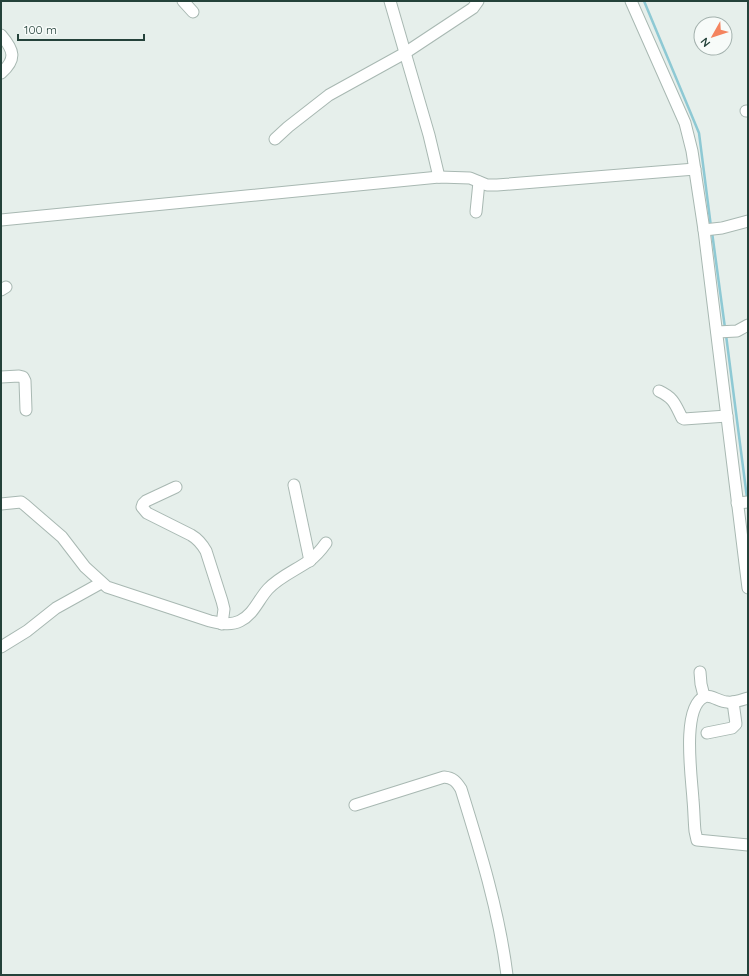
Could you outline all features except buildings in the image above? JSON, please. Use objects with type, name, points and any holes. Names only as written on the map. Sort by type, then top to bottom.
[{"type":"street","points":[[183,1],[193,12]]},
{"type":"street","points":[[390,1],[429,135],[439,178]]},
{"type":"street","points":[[275,139],[329,95],[405,53],[473,8],[478,1]]},
{"type":"street","points":[[631,1],[685,123],[690,138],[720,332],[727,416],[743,502],[748,588]]},
{"type":"street","points":[[1,35],[10,46],[12,61],[1,72]]},
{"type":"street","points":[[1,220],[439,178],[470,178],[487,185],[497,185],[695,169]]},
{"type":"street","points":[[476,212],[479,182]]},
{"type":"street","points":[[704,230],[722,228],[748,221]]},
{"type":"street","points":[[720,332],[737,331],[748,325]]},
{"type":"street","points":[[1,377],[19,376],[23,378],[25,381],[26,410]]},
{"type":"street","points":[[659,391],[669,395],[684,419],[727,416]]},
{"type":"street","points":[[294,485],[310,560]]},
{"type":"street","points":[[176,487],[146,501],[142,507],[147,513],[191,535],[202,544],[206,551],[224,609],[222,624]]},
{"type":"street","points":[[1,504],[21,502],[25,505],[62,537],[85,567],[101,583],[111,588],[222,624],[234,624],[250,615],[270,588],[317,555],[326,544]]},
{"type":"street","points":[[1,647],[27,632],[42,618],[56,608],[101,583]]},
{"type":"street","points":[[700,672],[704,696]]},
{"type":"street","points":[[704,696],[709,696],[727,702],[748,698]]},
{"type":"street","points":[[704,696],[698,703],[692,718],[690,730],[689,752],[694,831],[697,840],[748,845]]},
{"type":"street","points":[[706,733],[732,728],[736,724],[733,702]]},
{"type":"street","points":[[355,805],[444,777],[452,778],[456,781],[461,789],[489,881],[502,942],[507,975]]},
{"type":"waterway","points":[[644,1],[699,133],[711,227]]},
{"type":"waterway","points":[[712,232],[725,328]]},
{"type":"waterway","points":[[726,335],[747,498]]}]
